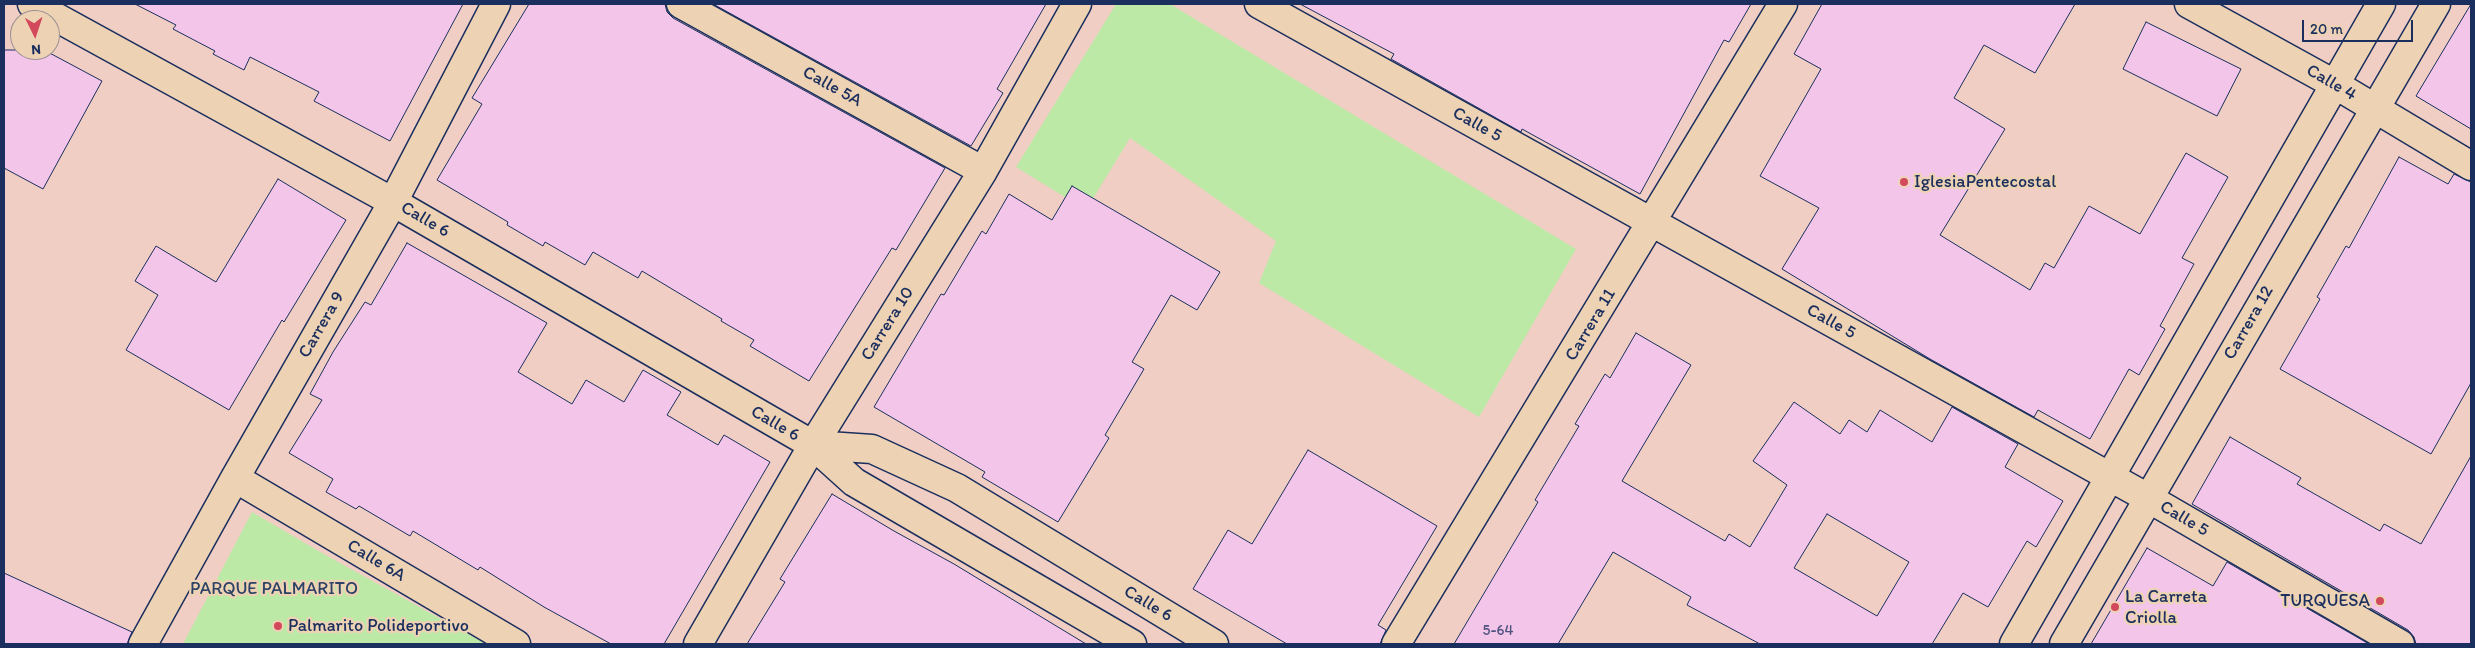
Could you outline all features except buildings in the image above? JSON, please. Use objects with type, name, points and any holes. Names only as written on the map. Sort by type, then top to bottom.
[{"type":"street","name":"Calle 6","points":[[32,4],[393,202],[813,445],[854,482],[1132,644]]},
{"type":"street","name":"Carrera 9","points":[[144,644],[235,478],[393,202],[496,4]]},
{"type":"street","name":"Calle 5A","points":[[681,4],[982,171]]},
{"type":"street","name":"Carrera 10","points":[[698,644],[813,445],[982,171],[1077,4]]},
{"type":"street","name":"Calle 5","points":[[1259,4],[2148,498],[2400,644]]},
{"type":"street","name":"Carrera 11","points":[[1396,644],[1653,223],[1783,4]]},
{"type":"street","name":"Calle 4","points":[[2189,4],[2336,85],[2373,109],[2471,166]]},
{"type":"street","points":[[2014,644],[2381,4]]},
{"type":"street","name":"Carrera 12","points":[[2064,644],[2373,109],[2436,4]]},
{"type":"street","name":"Calle 6","points":[[813,445],[872,449],[957,488],[1214,644]]},
{"type":"street","name":"Calle 6A","points":[[235,478],[516,644]]},
{"type":"green space","points":[[1116,4],[1170,4],[1576,249],[1479,417],[1259,283],[1276,241],[1130,138],[1086,210],[1016,167]]},
{"type":"green space","name":"PARQUE PALMARITO","points":[[252,512],[322,553],[486,644],[183,644]]},
{"type":"place","name":"IglesiaPentecostal","points":[[1904,182]]},
{"type":"place","name":"TURQUESA","points":[[2380,601]]},
{"type":"place","name":"La Carreta Criolla","points":[[2115,607]]},
{"type":"place","name":"Palmarito Polideportivo","points":[[278,626]]}]
